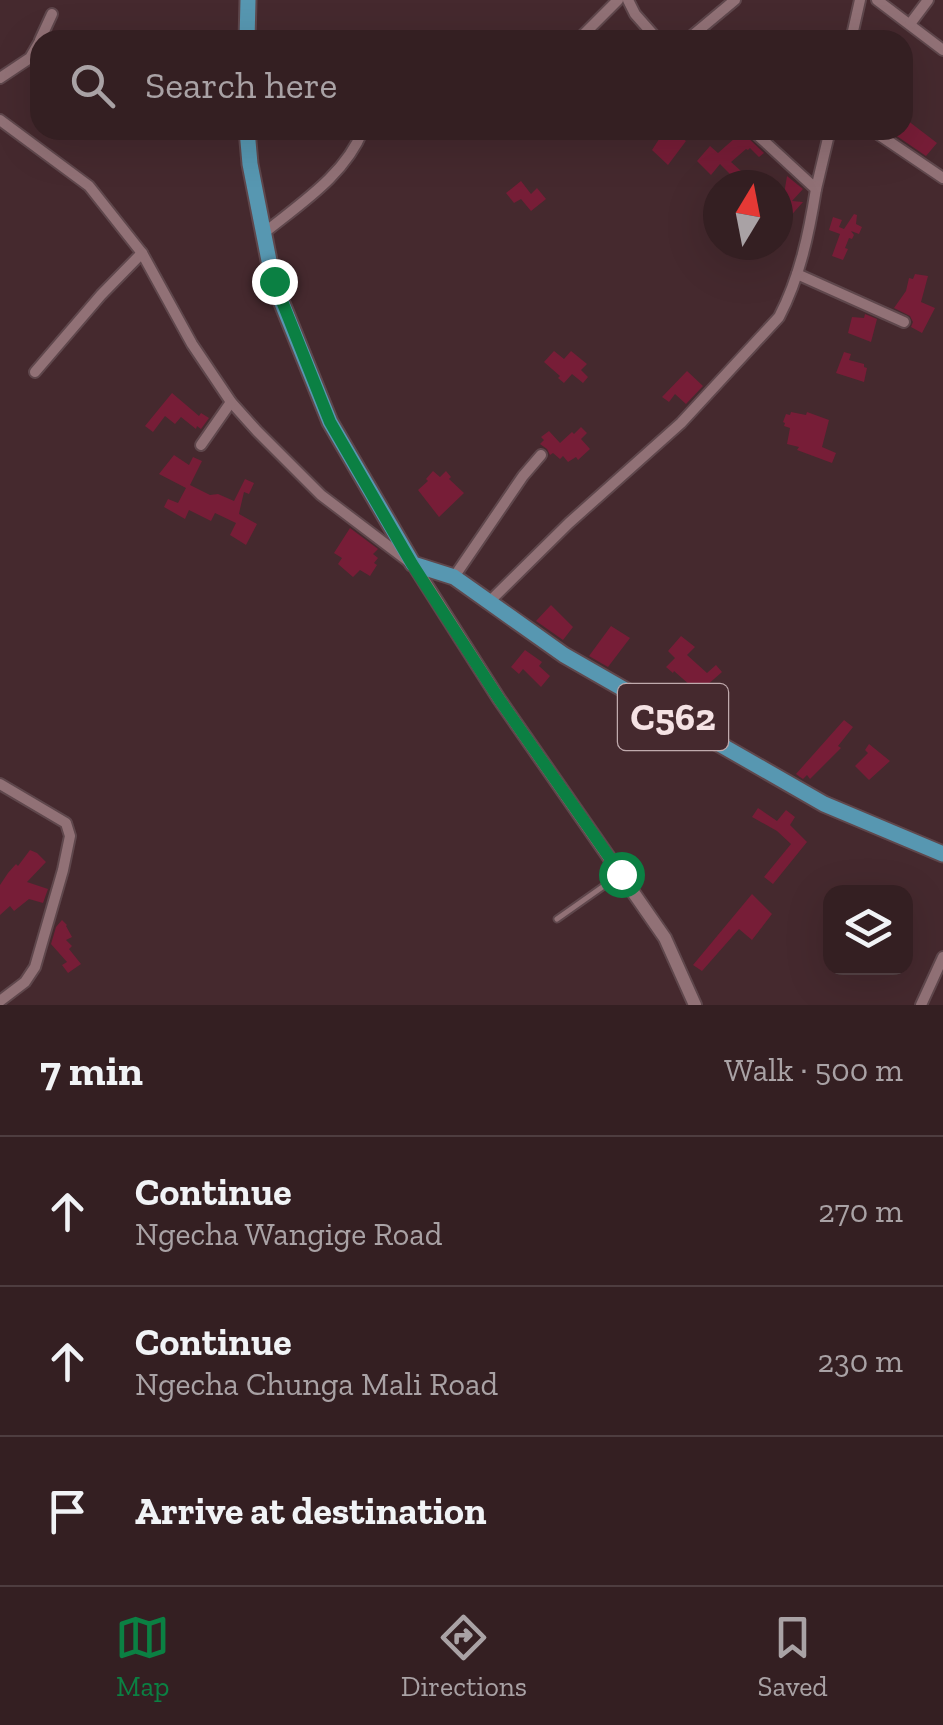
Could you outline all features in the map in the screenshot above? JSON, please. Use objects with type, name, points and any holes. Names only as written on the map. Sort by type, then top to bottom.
[{"type":"main road","points":[[247,30],[248,0]]},
{"type":"main road","points":[[248,140],[274,281],[330,422],[412,564]]},
{"type":"main road","name":"C562","points":[[412,564],[454,577],[564,655],[824,804],[943,854]]},
{"type":"street","points":[[588,30],[618,0]]},
{"type":"street","points":[[628,0],[634,14],[649,30]]},
{"type":"street","points":[[699,30],[735,0]]},
{"type":"street","points":[[853,30],[860,0]]},
{"type":"street","points":[[877,0],[943,50]]},
{"type":"street","points":[[910,24],[928,0]]},
{"type":"street","points":[[45,30],[52,14]]},
{"type":"street","points":[[0,78],[30,58]]},
{"type":"street","points":[[0,120],[89,186],[142,252],[192,344],[230,402],[321,495],[412,564],[499,699],[664,938],[695,1005]]},
{"type":"street","points":[[264,233],[348,160],[358,140]]},
{"type":"street","points":[[763,140],[816,189]]},
{"type":"street","points":[[489,602],[681,423],[779,317],[790,298],[808,237],[828,140]]},
{"type":"street","points":[[887,140],[943,178]]},
{"type":"street","points":[[34,372],[142,252]]},
{"type":"street","points":[[796,274],[904,322]]},
{"type":"street","points":[[201,445],[230,402]]},
{"type":"street","points":[[454,577],[522,476],[542,455]]},
{"type":"street","points":[[0,784],[66,823],[70,831],[36,966],[25,982],[0,1001]]},
{"type":"street","points":[[922,1005],[943,958]]},
{"type":"lane","points":[[557,919],[621,874]]},
{"type":"building","points":[[913,125],[937,143],[926,156],[903,140],[913,140]]},
{"type":"building","points":[[658,140],[686,141],[668,165],[652,150]]},
{"type":"building","points":[[733,140],[750,140],[764,153],[759,157],[746,149],[731,162],[740,170],[726,170],[720,164],[715,170],[706,170],[697,161],[710,146],[718,153]]},
{"type":"building","points":[[521,181],[531,194],[537,188],[546,199],[531,211],[521,199],[514,203],[506,193]]},
{"type":"building","points":[[793,181],[803,189],[793,200]]},
{"type":"building","points":[[854,214],[856,224],[862,227],[859,234],[851,231],[854,235],[849,238],[843,260],[832,256],[840,234],[829,230],[833,217],[842,220],[839,227],[844,229]]},
{"type":"building","points":[[915,274],[928,276],[921,302],[935,308],[922,333],[911,327],[910,316],[894,308],[906,291],[909,278],[913,279]]},
{"type":"building","points":[[865,314],[877,319],[871,342],[848,333],[852,317],[864,318]]},
{"type":"building","points":[[554,351],[564,359],[571,351],[587,364],[581,370],[588,377],[583,383],[572,374],[564,383],[558,378],[544,362]]},
{"type":"building","points":[[844,352],[851,354],[849,360],[867,368],[864,382],[836,373]]},
{"type":"building","points":[[687,371],[703,386],[686,404],[675,394],[669,402],[662,397]]},
{"type":"building","points":[[172,393],[199,416],[201,413],[209,418],[201,429],[181,417],[175,424],[165,416],[153,432],[145,426]]},
{"type":"building","points":[[791,412],[807,412],[829,420],[822,447],[836,453],[832,463],[787,444],[790,428],[783,422]]},
{"type":"building","points":[[581,427],[587,433],[581,439],[590,449],[578,460],[576,457],[568,462],[563,456],[560,459],[550,455],[540,444],[544,440],[541,437],[549,431],[560,443]]},
{"type":"building","points":[[174,455],[189,465],[193,457],[202,461],[190,485],[210,495],[234,501],[245,479],[254,483],[249,494],[244,492],[239,514],[257,524],[246,545],[230,535],[236,523],[215,513],[211,521],[189,510],[185,519],[164,507],[168,499],[178,503],[186,488],[159,474]]},
{"type":"building","points":[[433,471],[440,477],[446,471],[464,493],[439,517],[418,490]]},
{"type":"building","points":[[350,528],[378,549],[373,554],[378,558],[374,563],[377,565],[370,576],[360,570],[353,577],[338,564],[342,558],[334,553]]},
{"type":"building","points":[[551,605],[573,627],[563,640],[536,621]]},
{"type":"building","points":[[611,626],[630,638],[608,667],[589,656]]},
{"type":"building","points":[[681,636],[695,647],[687,655],[707,673],[716,665],[722,672],[706,686],[714,695],[692,715],[674,704],[691,686],[666,667],[675,658],[668,651]]},
{"type":"building","points":[[525,650],[542,662],[539,666],[550,676],[541,687],[523,669],[519,674],[511,667]]},
{"type":"building","points":[[844,720],[853,727],[838,746],[841,748],[810,779],[796,774]]},
{"type":"building","points":[[869,744],[890,761],[869,780],[855,766],[868,753],[865,750]]},
{"type":"building","points":[[758,808],[777,821],[786,810],[795,817],[790,825],[807,842],[773,884],[764,877],[791,844],[752,817]]},
{"type":"building","points":[[30,850],[46,862],[27,882],[48,889],[43,903],[29,899],[14,911],[10,906],[0,915],[0,885]]},
{"type":"building","points":[[752,894],[772,914],[752,940],[739,929],[702,971],[693,965]]},
{"type":"building","points":[[62,920],[72,937],[66,940],[72,946],[69,949],[81,964],[68,973],[62,965],[67,962],[51,944]]},
{"type":"route","points":[[274,281],[330,422],[412,564],[499,699],[621,874]]}]
